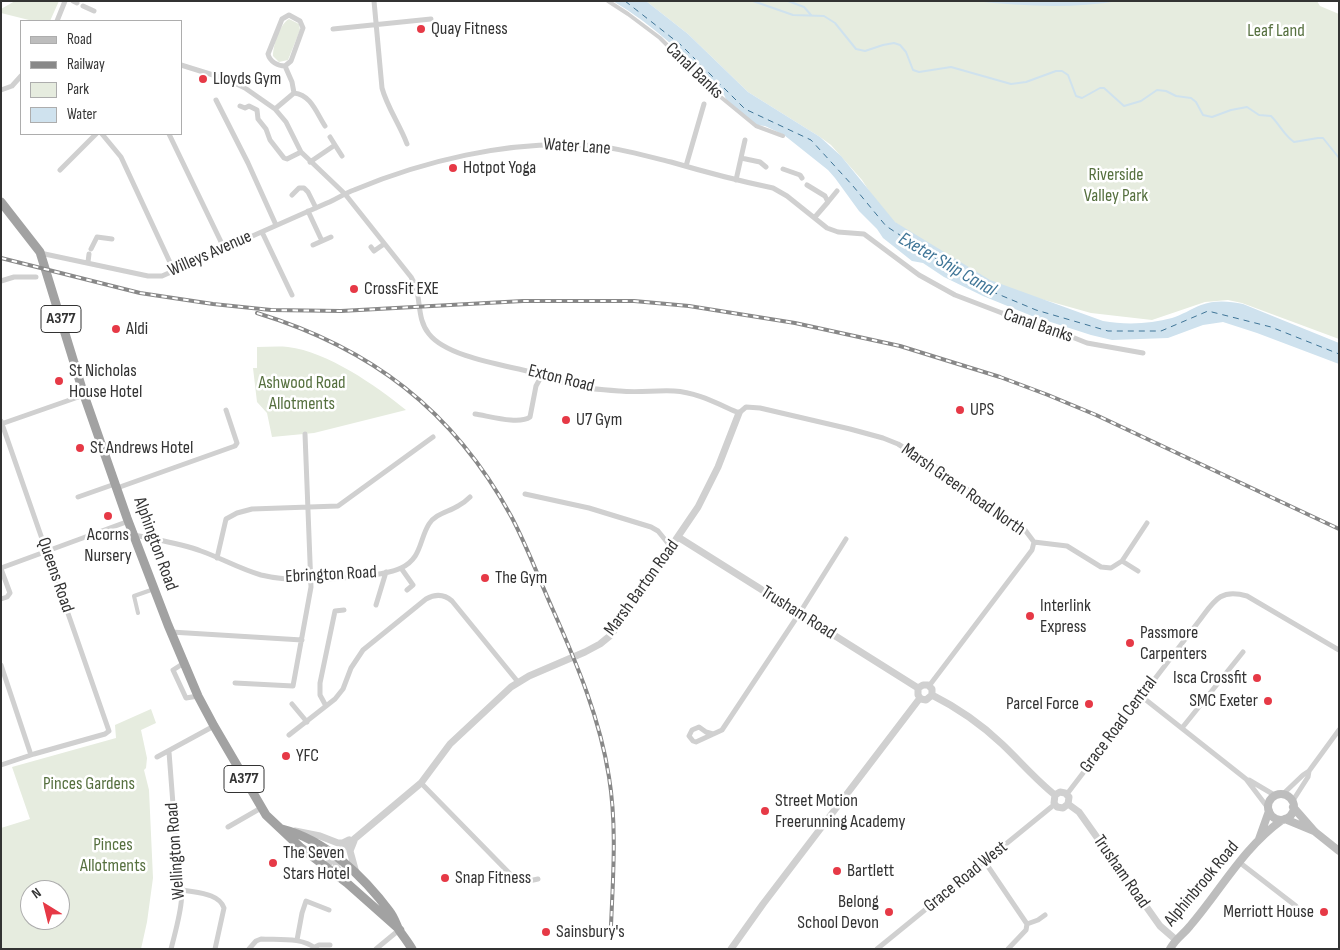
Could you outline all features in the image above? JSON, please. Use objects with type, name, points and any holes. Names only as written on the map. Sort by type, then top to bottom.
[{"type":"highway","name":"A377","points":[[1,202],[40,252]]},
{"type":"highway","name":"Alphington Road","points":[[40,252],[84,395],[116,486],[154,589],[198,696],[261,808],[300,846],[347,882],[400,930]]},
{"type":"highway","name":"Alphington Road","points":[[280,828],[292,831],[337,855],[368,884],[392,914],[412,949]]},
{"type":"main road","points":[[1314,831],[1284,820],[1275,819],[1268,809],[1271,799],[1279,795],[1288,797],[1314,831],[1339,851]]},
{"type":"main road","points":[[1284,820],[1290,816],[1293,804]]},
{"type":"main road","name":"Alphinbrook Road","points":[[1259,839],[1268,809]]},
{"type":"main road","name":"Alphinbrook Road","points":[[1170,949],[1175,939],[1190,927],[1239,862],[1259,839],[1284,820]]},
{"type":"street","points":[[57,20],[65,1]]},
{"type":"street","points":[[374,1],[380,81],[383,94],[408,144]]},
{"type":"street","name":"Canal Banks","points":[[608,1],[660,38],[711,89],[756,126],[783,136]]},
{"type":"street","points":[[83,6],[94,11]]},
{"type":"street","points":[[290,15],[300,21],[304,28],[291,60],[285,66],[272,61],[268,54],[282,19],[290,15]]},
{"type":"street","points":[[333,28],[431,19]]},
{"type":"street","points":[[182,65],[226,79],[246,88],[275,109],[286,122],[301,152],[345,194],[384,244],[374,251],[370,247]]},
{"type":"street","points":[[285,66],[292,82],[294,93]]},
{"type":"street","points":[[1,90],[12,86],[20,77]]},
{"type":"street","points":[[275,109],[294,93]]},
{"type":"street","points":[[294,93],[305,96],[325,126]]},
{"type":"street","points":[[216,100],[276,225]]},
{"type":"street","points":[[686,166],[704,104]]},
{"type":"street","points":[[240,106],[245,108],[249,106],[257,110],[258,119],[266,129],[270,140],[284,158],[287,159],[301,152]]},
{"type":"street","points":[[60,170],[95,135]]},
{"type":"street","points":[[103,135],[121,157],[174,270]]},
{"type":"street","points":[[170,135],[224,248]]},
{"type":"street","points":[[330,138],[342,156]]},
{"type":"street","points":[[736,180],[745,140]]},
{"type":"street","name":"Water Lane","points":[[345,194],[408,170],[433,163],[533,144],[584,144],[638,154],[773,188],[787,196],[827,228],[838,232],[864,234]]},
{"type":"street","points":[[310,162],[335,145]]},
{"type":"street","points":[[741,158],[760,162],[766,167]]},
{"type":"street","points":[[783,169],[800,175],[802,178]]},
{"type":"street","points":[[807,185],[825,196],[828,202]]},
{"type":"street","points":[[292,195],[299,188],[304,188],[316,208]]},
{"type":"street","points":[[815,218],[837,191]]},
{"type":"street","name":"Willeys Avenue","points":[[40,252],[153,277],[162,276],[345,194]]},
{"type":"street","points":[[308,211],[322,241]]},
{"type":"street","points":[[262,232],[292,295]]},
{"type":"street","name":"Canal Banks","points":[[864,234],[919,275],[955,295],[1087,343],[1143,354]]},
{"type":"street","points":[[88,262],[90,251],[97,237],[112,239]]},
{"type":"street","points":[[313,244],[331,237]]},
{"type":"street","name":"Exton Road","points":[[384,244],[416,285],[422,324],[432,338],[441,344],[482,361],[542,375],[573,386],[636,392],[673,391],[704,398],[739,412]]},
{"type":"street","points":[[1,280],[14,277],[36,277]]},
{"type":"street","points":[[476,414],[517,421],[526,419],[530,416],[536,386],[542,375]]},
{"type":"street","points":[[2,422],[84,395]]},
{"type":"street","name":"Marsh Green Road North","points":[[739,412],[746,407],[760,408],[883,438],[907,449],[967,489],[1025,530],[1034,542],[1032,550],[929,686]]},
{"type":"street","points":[[78,497],[235,446],[237,443],[226,410]]},
{"type":"street","name":"Marsh Barton Road","points":[[326,866],[359,835],[421,783],[450,744],[518,682],[586,652],[604,641],[624,616],[698,507],[718,468],[739,412]]},
{"type":"street","name":"Queens Road","points":[[2,422],[108,731],[105,734],[31,755]]},
{"type":"street","points":[[235,683],[293,686],[311,579],[305,434]]},
{"type":"street","points":[[217,558],[226,519],[230,516],[252,509],[338,506],[433,437]]},
{"type":"street","points":[[524,494],[589,508],[652,527],[671,547]]},
{"type":"street","name":"Ebrington Road","points":[[134,535],[183,545],[261,575],[293,579],[348,578],[401,568],[419,550],[425,532],[432,520],[470,498]]},
{"type":"street","points":[[1,600],[10,594],[1,568],[129,521]]},
{"type":"street","points":[[1034,542],[1067,546],[1105,568],[1111,568],[1122,561],[1147,523]]},
{"type":"street","name":"Trusham Road","points":[[678,537],[918,688]]},
{"type":"street","points":[[713,734],[722,730],[846,539]]},
{"type":"street","points":[[1122,561],[1138,571]]},
{"type":"street","points":[[401,568],[414,585],[408,590]]},
{"type":"street","points":[[376,605],[386,572]]},
{"type":"street","points":[[138,613],[134,596],[154,589]]},
{"type":"street","name":"Grace Road Central","points":[[1066,794],[1208,608],[1220,597],[1236,593],[1259,602],[1339,650]]},
{"type":"street","points":[[289,735],[343,690],[351,668],[363,650],[426,599],[433,596],[444,596],[452,601],[518,682]]},
{"type":"street","points":[[326,706],[320,695],[320,683],[335,611],[344,610]]},
{"type":"street","points":[[171,632],[302,640]]},
{"type":"street","points":[[1182,728],[1243,652]]},
{"type":"street","points":[[1,665],[31,755],[1,765]]},
{"type":"street","points":[[923,685],[929,686],[932,689],[932,695],[926,700],[920,698],[917,693],[918,688],[923,685]]},
{"type":"street","points":[[932,695],[944,701],[995,738],[1055,795]]},
{"type":"street","points":[[1140,696],[1246,779],[1279,795],[1309,771],[1339,730]]},
{"type":"street","points":[[731,949],[763,904],[920,698]]},
{"type":"street","points":[[292,704],[306,722]]},
{"type":"street","points":[[157,757],[214,726]]},
{"type":"street","name":"Wellington Road","points":[[169,752],[177,857],[181,870],[183,890],[171,949]]},
{"type":"street","points":[[1293,804],[1308,777],[1309,771]]},
{"type":"street","points":[[1246,779],[1268,809]]},
{"type":"street","points":[[421,783],[516,880],[524,882],[538,878]]},
{"type":"street","points":[[1060,792],[1066,794],[1069,797],[1068,804],[1063,808],[1057,807],[1054,800],[1055,795],[1060,792]]},
{"type":"street","name":"Grace Road West","points":[[877,949],[1055,804]]},
{"type":"street","name":"Trusham Road","points":[[1068,804],[1079,812],[1160,926],[1175,939]]},
{"type":"street","points":[[228,827],[261,808]]},
{"type":"street","name":"Marsh Barton Road","points":[[292,831],[303,832],[343,843],[359,835]]},
{"type":"street","points":[[356,873],[350,851],[352,844],[359,835]]},
{"type":"street","points":[[337,855],[336,866],[347,882]]},
{"type":"street","points":[[985,862],[1027,924],[1026,930],[1008,949]]},
{"type":"street","points":[[1239,862],[1296,906]]},
{"type":"street","points":[[183,890],[216,897],[223,903],[224,908],[215,949]]},
{"type":"street","points":[[297,940],[306,902],[330,910]]},
{"type":"street","points":[[1027,924],[1038,920],[1044,915]]},
{"type":"street","points":[[376,949],[400,930]]},
{"type":"street","points":[[249,949],[254,942],[262,939],[297,940],[316,948],[319,945],[330,945]]},
{"type":"green space","points":[[15,1],[59,1],[50,20],[29,20],[1,13],[1,9]]},
{"type":"green space","name":"Riverside Valley Park","points":[[646,1],[1317,1],[1320,6],[1339,14],[1339,339],[1242,303],[1228,300],[1205,302],[1152,320],[1091,313],[998,287],[961,267],[893,221],[862,180],[831,145],[748,92],[688,34]]},
{"type":"green space","points":[[289,19],[299,24],[300,30],[288,60],[279,62],[273,56],[274,46],[280,30]]},
{"type":"green space","name":"Ashwood Road Allotments","points":[[257,347],[288,347],[319,355],[366,380],[406,410],[314,433],[272,437],[267,413],[257,402],[253,368],[257,368]]},
{"type":"green space","points":[[151,709],[156,723],[141,730],[147,758],[144,770],[149,790],[153,878],[141,949],[1,949],[1,828],[30,819],[12,767],[116,738],[115,725]]},
{"type":"water","name":"Exeter Ship Canal","points":[[613,1],[646,1],[688,34],[748,92],[820,137],[841,156],[895,222],[990,280],[1103,321],[1120,323],[1164,320],[1211,302],[1243,304],[1339,343],[1339,364],[1223,322],[1203,325],[1168,338],[1112,340],[1091,335],[1032,316],[983,296],[944,277],[923,263],[912,261],[883,238],[859,211],[828,170],[784,135],[765,126],[756,125],[727,101],[724,95],[671,44],[643,21]]},
{"type":"water","points":[[974,1],[1119,1],[1101,4],[1046,6]]},
{"type":"waterway","points":[[753,1],[793,15],[824,16],[835,23],[856,49],[865,51],[894,43],[900,45],[906,52],[913,70],[919,72],[951,67],[1011,84],[1026,82],[1056,71],[1062,71],[1068,75],[1076,96],[1082,98],[1100,88],[1104,88],[1124,106],[1141,101],[1157,90],[1191,98],[1196,102],[1203,115],[1212,117],[1231,110],[1247,107],[1259,115],[1271,116],[1294,142],[1323,138],[1339,158]]},
{"type":"waterway","points":[[788,1],[804,7],[811,15]]},
{"type":"ferry route","points":[[625,1],[681,45],[745,109],[811,140],[886,226],[952,269],[993,292],[1036,310],[1108,331],[1161,331],[1208,311],[1271,327],[1339,354]]},
{"type":"railway","points":[[1,258],[140,293],[213,304],[271,310],[341,311],[523,301],[634,301],[689,306],[795,323],[900,346],[1000,377],[1048,395],[1096,415],[1339,529]]},
{"type":"railway","points":[[257,313],[298,327],[337,345],[372,365],[405,388],[435,414],[463,444],[488,478],[511,516],[571,651],[587,692],[600,734],[609,777],[613,814],[614,852],[611,926]]},
{"type":"place","name":"Quay Fitness","points":[[421,29]]},
{"type":"place","name":"Lloyds Gym","points":[[203,79]]},
{"type":"place","name":"Hotpot Yoga","points":[[453,168]]},
{"type":"place","name":"CrossFit EXE","points":[[354,289]]},
{"type":"place","name":"Aldi","points":[[116,329]]},
{"type":"place","name":"St Nicholas House Hotel","points":[[59,381]]},
{"type":"place","name":"UPS","points":[[960,410]]},
{"type":"place","name":"U7 Gym","points":[[566,420]]},
{"type":"place","name":"St Andrews Hotel","points":[[80,448]]},
{"type":"place","name":"Acorns Nursery","points":[[108,516]]},
{"type":"place","name":"The Gym","points":[[485,578]]},
{"type":"place","name":"Interlink Express","points":[[1030,616]]},
{"type":"place","name":"Passmore Carpenters","points":[[1130,643]]},
{"type":"place","name":"Isca Crossfit","points":[[1257,678]]},
{"type":"place","name":"SMC Exeter","points":[[1268,701]]},
{"type":"place","name":"Parcel Force","points":[[1089,704]]},
{"type":"place","name":"YFC","points":[[286,756]]},
{"type":"place","name":"Street Motion Freerunning Academy","points":[[765,811]]},
{"type":"place","name":"The Seven Stars Hotel","points":[[273,863]]},
{"type":"place","name":"Bartlett","points":[[837,871]]},
{"type":"place","name":"Snap Fitness","points":[[445,878]]},
{"type":"place","name":"Belong School Devon","points":[[889,912]]},
{"type":"place","name":"Merriott House","points":[[1324,912]]},
{"type":"place","name":"Sainsbury's","points":[[546,932]]},
{"type":"park label","name":"Leaf Land","points":[[1276,31]]},
{"type":"park label","name":"Pinces Gardens","points":[[89,784]]},
{"type":"park label","name":"Pinces Allotments","points":[[113,855]]}]
